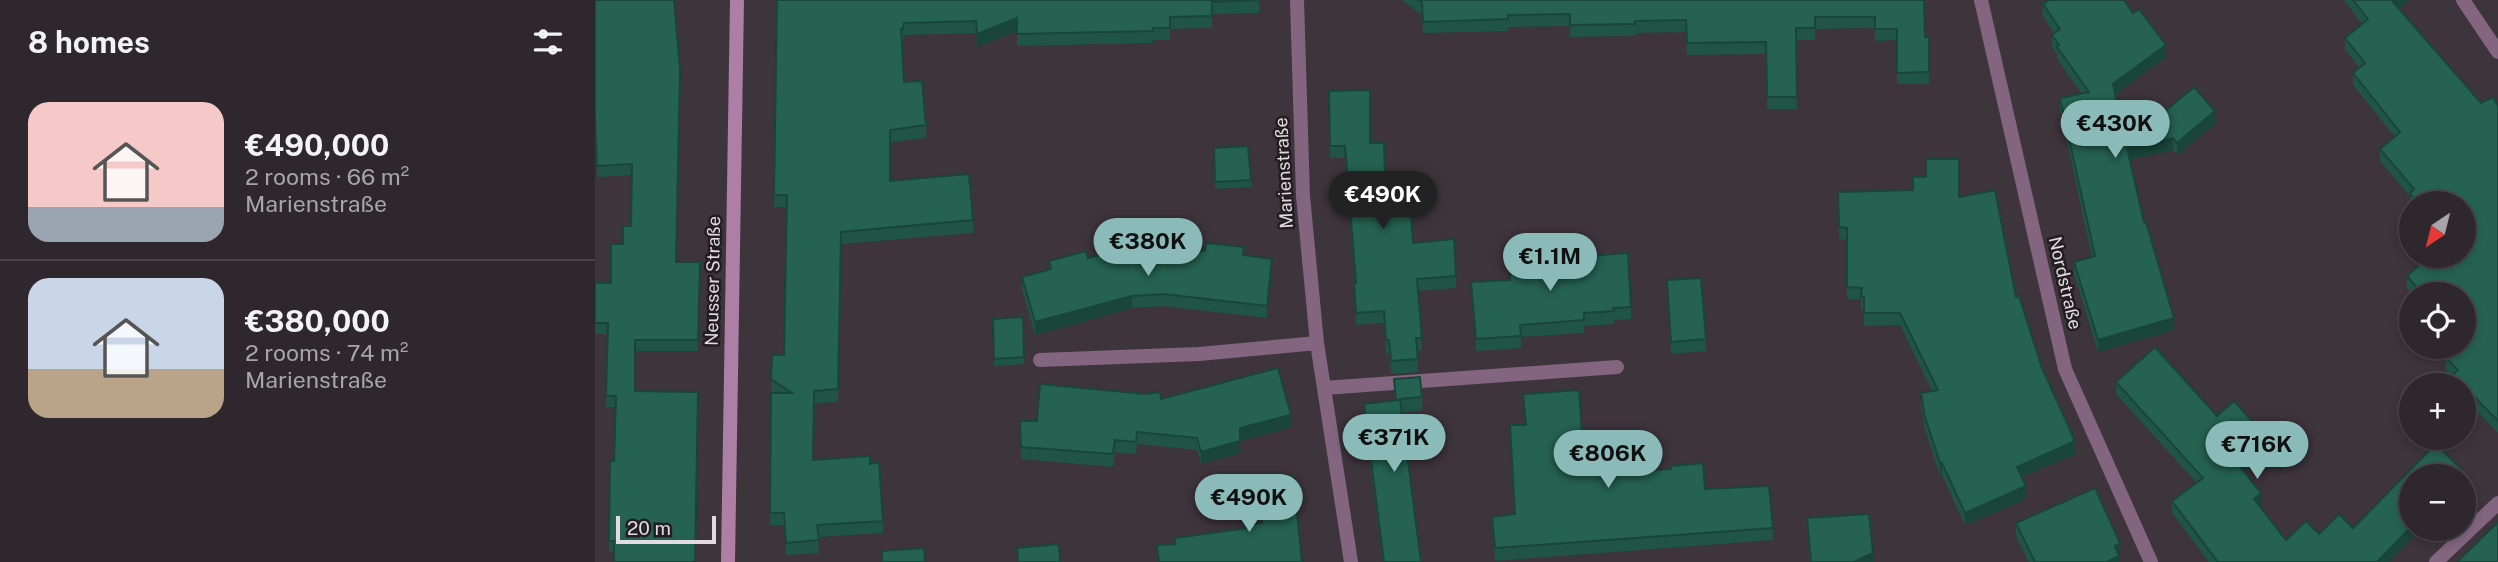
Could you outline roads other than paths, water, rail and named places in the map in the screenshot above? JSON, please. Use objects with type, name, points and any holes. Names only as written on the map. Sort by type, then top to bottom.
[{"type":"main road","name":"Neusser Straße","points":[[728,562],[737,0]]},
{"type":"street","name":"Marienstraße","points":[[1297,0],[1303,196],[1317,343],[1351,562]]},
{"type":"street","name":"Nordstraße","points":[[1981,0],[2065,369],[2151,562]]},
{"type":"street","points":[[2463,0],[2498,52]]},
{"type":"street","points":[[1041,360],[1199,354],[1317,343]]},
{"type":"street","points":[[1324,387],[1616,367]]},
{"type":"street","points":[[2436,562],[2498,503]]}]
